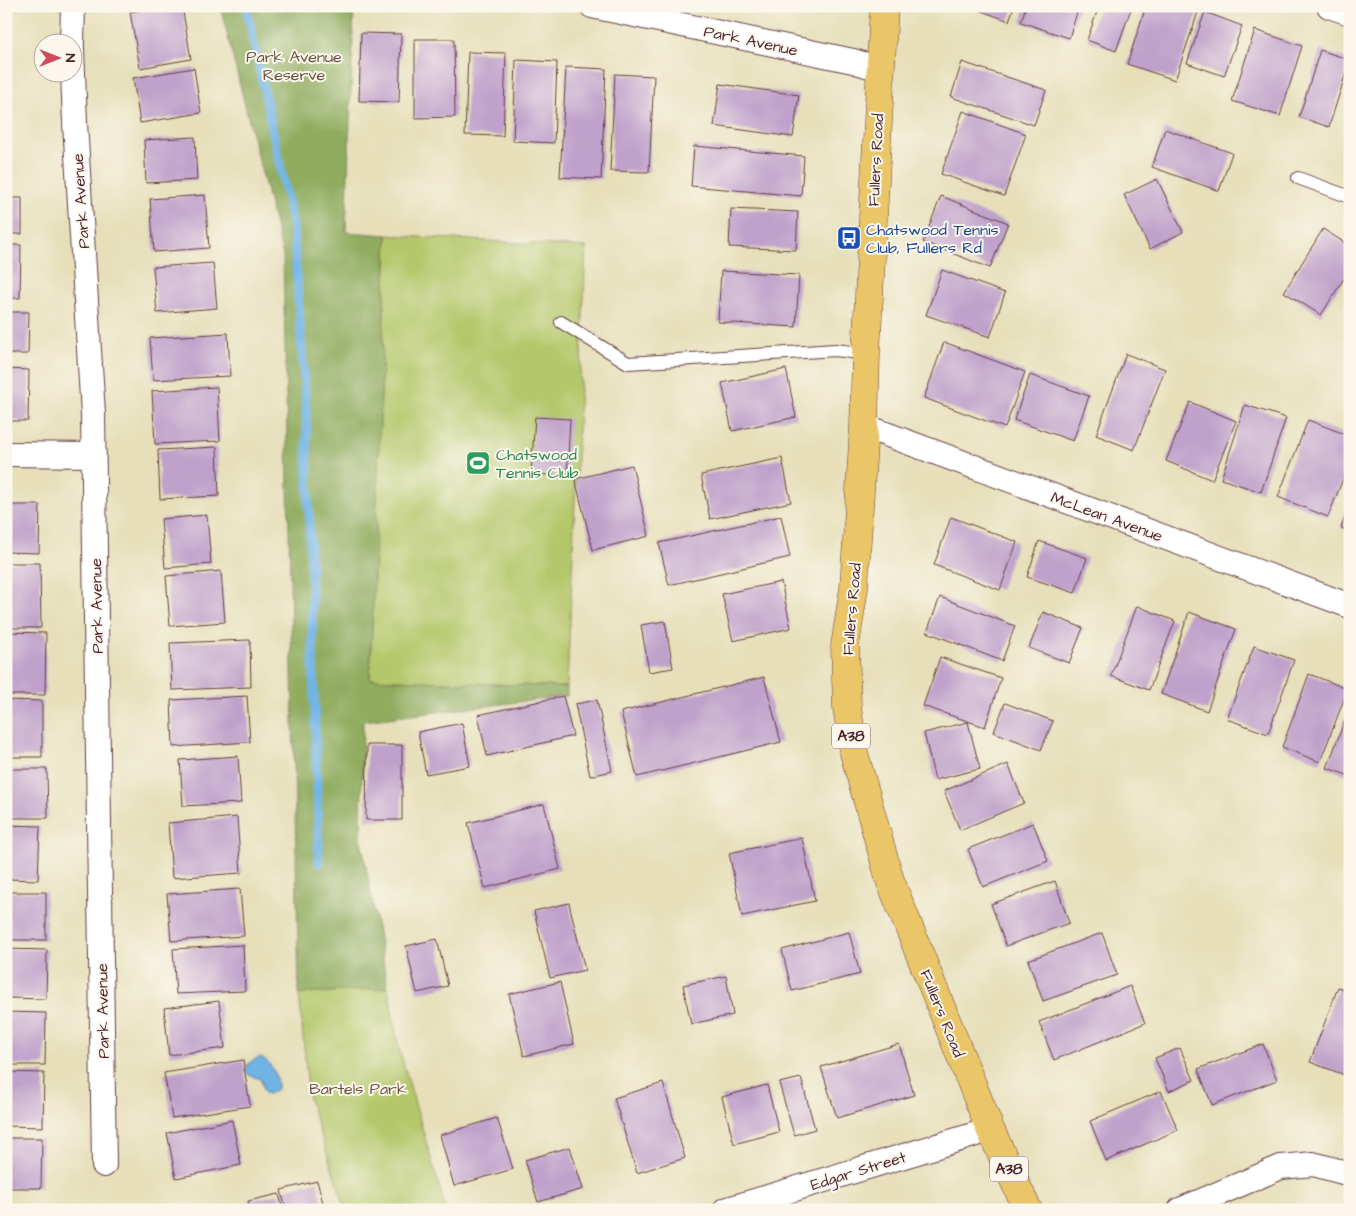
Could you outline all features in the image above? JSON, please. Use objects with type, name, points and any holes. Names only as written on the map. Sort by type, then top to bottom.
[{"type":"main road","name":"Fullers Road","points":[[884,6],[864,426],[854,588],[845,646],[848,707],[854,753],[890,880],[990,1129],[1028,1210]]},
{"type":"street","points":[[72,32],[73,6]]},
{"type":"street","name":"Park Avenue","points":[[592,6],[880,68]]},
{"type":"street","points":[[1329,6],[1350,13]]},
{"type":"street","name":"Park Avenue","points":[[73,82],[91,372],[94,455],[104,1165]]},
{"type":"street","name":"McLean Avenue","points":[[864,426],[1350,606]]},
{"type":"street","points":[[6,454],[94,455]]},
{"type":"street","name":"Edgar Street","points":[[725,1210],[990,1129]]},
{"type":"street","points":[[1180,1210],[1281,1167],[1313,1164],[1350,1174]]},
{"type":"lane","points":[[1298,178],[1350,197]]},
{"type":"lane","points":[[561,322],[628,363],[836,350],[866,354]]},
{"type":"green space","name":"Park Avenue Reserve","points":[[220,6],[354,6],[346,232],[387,235],[370,679],[567,687],[567,696],[363,721],[361,839],[388,988],[299,994],[283,256]]},
{"type":"green space","name":"Chatswood Tennis Club","points":[[387,235],[586,247],[567,687],[370,679]]},
{"type":"green space","name":"Bartels Park","points":[[388,988],[398,1045],[446,1210],[346,1210],[309,1100],[299,994]]},
{"type":"water","points":[[261,1057],[274,1071],[276,1080],[277,1089],[269,1094],[263,1090],[261,1080],[250,1076],[246,1072],[249,1063]]},
{"type":"building","points":[[163,6],[182,6],[191,59],[140,68],[130,12]]},
{"type":"building","points":[[981,6],[1014,6],[1009,21],[979,10]]},
{"type":"building","points":[[1026,6],[1079,6],[1069,38],[1021,22]]},
{"type":"building","points":[[1099,6],[1132,6],[1116,51],[1087,40]]},
{"type":"building","points":[[1146,6],[1180,6],[1198,12],[1175,80],[1127,64]]},
{"type":"building","points":[[1205,12],[1242,26],[1224,76],[1187,63]]},
{"type":"building","points":[[1255,30],[1302,46],[1280,116],[1232,101]]},
{"type":"building","points":[[361,33],[401,34],[399,102],[359,101]]},
{"type":"building","points":[[415,39],[454,39],[455,117],[415,118]]},
{"type":"building","points":[[1320,50],[1350,60],[1329,127],[1299,117]]},
{"type":"building","points":[[468,52],[506,53],[503,136],[465,135]]},
{"type":"building","points":[[6,55],[11,55],[9,110],[6,109]]},
{"type":"building","points":[[516,60],[557,62],[554,143],[513,141]]},
{"type":"building","points":[[962,62],[1046,90],[1034,125],[951,97]]},
{"type":"building","points":[[566,67],[606,69],[601,179],[560,177]]},
{"type":"building","points":[[194,68],[201,113],[140,123],[133,78]]},
{"type":"building","points":[[615,74],[654,76],[649,172],[610,171]]},
{"type":"building","points":[[720,84],[799,95],[793,137],[714,126]]},
{"type":"building","points":[[963,111],[1026,134],[1004,196],[941,174]]},
{"type":"building","points":[[6,118],[10,118],[9,176],[6,176]]},
{"type":"building","points":[[1165,129],[1232,153],[1219,191],[1152,167]]},
{"type":"building","points":[[195,137],[197,180],[146,183],[144,140]]},
{"type":"building","points":[[694,146],[804,156],[801,196],[691,186]]},
{"type":"building","points":[[1157,179],[1183,232],[1150,249],[1124,195]]},
{"type":"building","points":[[205,195],[209,248],[154,252],[150,199]]},
{"type":"building","points":[[941,196],[1008,223],[990,268],[923,242]]},
{"type":"building","points":[[6,198],[22,198],[22,234],[6,234]]},
{"type":"building","points":[[731,209],[798,212],[796,250],[729,247]]},
{"type":"building","points":[[1323,229],[1350,246],[1350,269],[1321,315],[1284,292]]},
{"type":"building","points":[[6,245],[21,245],[20,298],[6,298]]},
{"type":"building","points":[[213,263],[217,308],[157,313],[153,267]]},
{"type":"building","points":[[942,270],[1005,293],[990,337],[926,315]]},
{"type":"building","points":[[721,271],[799,275],[796,327],[718,322]]},
{"type":"building","points":[[6,312],[29,312],[28,354],[6,354]]},
{"type":"building","points":[[228,333],[230,376],[153,380],[150,338]]},
{"type":"building","points":[[944,342],[1025,372],[1005,428],[924,398]]},
{"type":"building","points":[[1126,354],[1165,369],[1134,450],[1096,435]]},
{"type":"building","points":[[6,369],[29,370],[28,421],[6,421]]},
{"type":"building","points":[[786,369],[796,417],[732,431],[722,383]]},
{"type":"building","points":[[1030,375],[1089,396],[1073,441],[1014,420]]},
{"type":"building","points":[[217,387],[220,441],[155,444],[152,391]]},
{"type":"building","points":[[1190,402],[1236,421],[1212,480],[1166,461]]},
{"type":"building","points":[[1245,405],[1286,418],[1261,492],[1221,479]]},
{"type":"building","points":[[535,417],[570,419],[567,476],[531,474]]},
{"type":"building","points":[[1308,420],[1350,436],[1350,461],[1328,517],[1278,497]]},
{"type":"building","points":[[217,447],[219,496],[160,499],[158,450]]},
{"type":"building","points":[[782,458],[791,502],[710,519],[701,475]]},
{"type":"building","points":[[632,465],[649,536],[593,550],[575,479]]},
{"type":"building","points":[[1350,502],[1350,531],[1341,528]]},
{"type":"building","points":[[6,505],[40,505],[39,553],[6,552]]},
{"type":"building","points":[[207,515],[211,564],[165,568],[161,519]]},
{"type":"building","points":[[781,516],[790,557],[669,585],[659,543]]},
{"type":"building","points":[[951,517],[1017,542],[1000,590],[934,565]]},
{"type":"building","points":[[1039,541],[1087,558],[1075,593],[1027,577]]},
{"type":"building","points":[[6,563],[40,563],[41,628],[7,628]]},
{"type":"building","points":[[221,571],[225,622],[170,626],[166,576]]},
{"type":"building","points":[[781,582],[791,628],[733,641],[722,594]]},
{"type":"building","points":[[940,597],[1015,626],[1002,661],[927,632]]},
{"type":"building","points":[[1137,606],[1175,621],[1149,690],[1111,676]]},
{"type":"building","points":[[1043,612],[1083,628],[1069,663],[1029,648]]},
{"type":"building","points":[[1189,612],[1236,629],[1207,711],[1161,694]]},
{"type":"building","points":[[665,621],[673,668],[649,672],[641,625]]},
{"type":"building","points":[[6,632],[46,633],[45,695],[6,695]]},
{"type":"building","points":[[250,640],[251,687],[172,690],[170,643]]},
{"type":"building","points":[[1254,646],[1294,660],[1268,734],[1227,719]]},
{"type":"building","points":[[940,657],[1001,678],[985,727],[923,706]]},
{"type":"building","points":[[1309,674],[1348,689],[1320,762],[1282,747]]},
{"type":"building","points":[[764,677],[781,742],[637,777],[621,712]]},
{"type":"building","points":[[247,696],[250,742],[173,747],[171,700]]},
{"type":"building","points":[[563,696],[573,736],[487,756],[478,715]]},
{"type":"building","points":[[6,700],[42,701],[42,757],[6,757]]},
{"type":"building","points":[[597,700],[612,771],[590,776],[575,704]]},
{"type":"building","points":[[1005,703],[1053,721],[1041,750],[994,732]]},
{"type":"building","points":[[1350,706],[1350,776],[1327,768]]},
{"type":"building","points":[[968,722],[980,769],[935,780],[924,733]]},
{"type":"building","points":[[462,723],[470,766],[426,774],[418,732]]},
{"type":"building","points":[[367,745],[402,745],[402,820],[366,820]]},
{"type":"building","points":[[238,756],[241,803],[183,806],[180,760]]},
{"type":"building","points":[[1008,764],[1024,803],[960,830],[944,791]]},
{"type":"building","points":[[6,769],[47,769],[48,818],[6,818]]},
{"type":"building","points":[[544,804],[560,869],[485,888],[468,823]]},
{"type":"building","points":[[237,817],[241,873],[172,878],[168,823]]},
{"type":"building","points":[[1033,823],[1048,861],[983,887],[968,849]]},
{"type":"building","points":[[6,825],[40,826],[38,880],[6,879]]},
{"type":"building","points":[[802,838],[815,901],[742,916],[729,853]]},
{"type":"building","points":[[1055,881],[1069,923],[1006,946],[991,904]]},
{"type":"building","points":[[240,889],[244,936],[171,941],[167,894]]},
{"type":"building","points":[[6,892],[46,892],[46,940],[6,940]]},
{"type":"building","points":[[569,903],[585,970],[550,978],[534,911]]},
{"type":"building","points":[[849,932],[860,974],[792,991],[782,950]]},
{"type":"building","points":[[1102,933],[1117,975],[1043,1001],[1028,960]]},
{"type":"building","points":[[437,939],[448,986],[417,993],[406,946]]},
{"type":"building","points":[[243,945],[245,991],[176,994],[173,949]]},
{"type":"building","points":[[6,949],[47,950],[46,999],[6,998]]},
{"type":"building","points":[[726,976],[733,1015],[691,1024],[683,985]]},
{"type":"building","points":[[560,982],[574,1044],[524,1056],[509,994]]},
{"type":"building","points":[[1130,986],[1145,1023],[1054,1060],[1039,1022]]},
{"type":"building","points":[[1338,987],[1350,991],[1350,1077],[1310,1062]]},
{"type":"building","points":[[219,1001],[225,1048],[169,1055],[164,1008]]},
{"type":"building","points":[[6,1012],[46,1013],[45,1065],[6,1065]]},
{"type":"building","points":[[899,1044],[914,1095],[837,1118],[821,1067]]},
{"type":"building","points":[[1263,1044],[1277,1080],[1212,1105],[1198,1069]]},
{"type":"building","points":[[1180,1048],[1194,1080],[1169,1091],[1155,1058]]},
{"type":"building","points":[[243,1060],[250,1106],[172,1118],[164,1073]]},
{"type":"building","points":[[6,1072],[44,1073],[43,1127],[6,1126]]},
{"type":"building","points":[[801,1078],[815,1129],[794,1135],[779,1083]]},
{"type":"building","points":[[663,1083],[685,1158],[637,1173],[614,1098]]},
{"type":"building","points":[[767,1085],[779,1132],[734,1144],[722,1097]]},
{"type":"building","points":[[1161,1091],[1178,1130],[1106,1161],[1090,1121]]},
{"type":"building","points":[[497,1118],[513,1169],[454,1186],[440,1135]]},
{"type":"building","points":[[232,1120],[241,1165],[176,1178],[167,1133]]},
{"type":"building","points":[[6,1138],[42,1138],[41,1188],[6,1188]]},
{"type":"building","points":[[570,1147],[583,1189],[538,1202],[525,1160]]},
{"type":"building","points":[[317,1181],[325,1210],[286,1210],[281,1190]]},
{"type":"building","points":[[279,1194],[283,1210],[250,1210],[248,1201]]},
{"type":"waterway","points":[[246,6],[293,226],[306,407],[319,863]]},
{"type":"place","name":"Chatswood Tennis Club, Fullers Rd","points":[[849,238]]},
{"type":"place","name":"Chatswood Tennis Club","points":[[478,463]]}]
